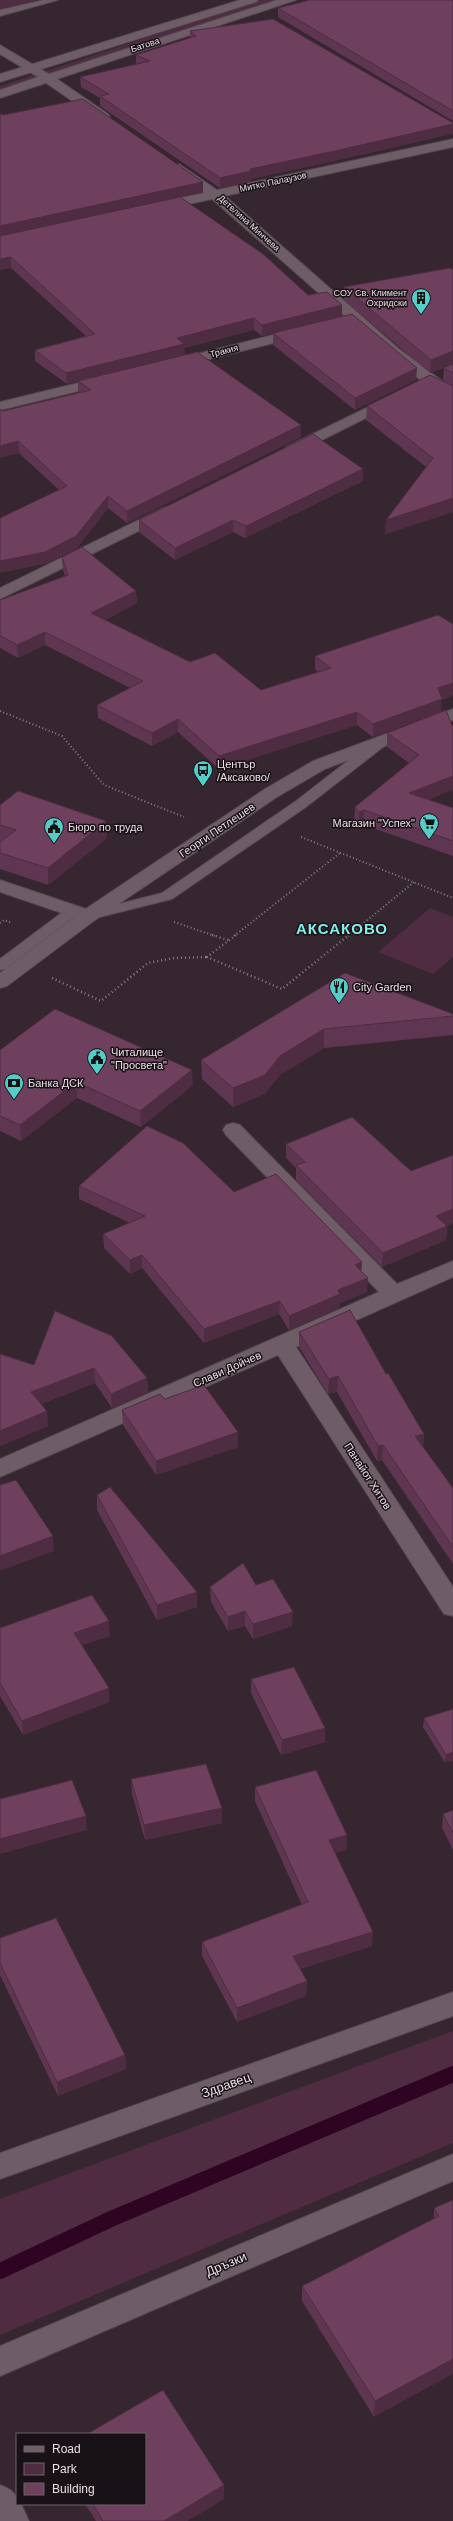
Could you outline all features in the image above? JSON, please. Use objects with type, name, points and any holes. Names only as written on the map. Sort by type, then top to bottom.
[{"type":"street","name":"Батова","points":[[0,94],[252,5],[290,0]]},
{"type":"street","points":[[0,78],[31,67],[252,5],[265,18]]},
{"type":"street","points":[[0,49],[47,77],[112,122]]},
{"type":"street","name":"Митко Палаузов","points":[[147,209],[453,143]]},
{"type":"street","name":"Детелина Минчева","points":[[171,163],[216,194],[355,319],[429,381],[453,395]]},
{"type":"street","points":[[339,323],[355,319]]},
{"type":"street","name":"Тракия","points":[[162,366],[316,328]]},
{"type":"street","points":[[279,456],[447,372]]},
{"type":"street","points":[[0,406],[123,376]]},
{"type":"street","points":[[0,594],[179,505]]},
{"type":"street","name":"Георги Петлешев","points":[[0,982],[24,964],[81,914],[271,793],[319,765],[385,738],[453,714]]},
{"type":"street","points":[[0,886],[81,914]]},
{"type":"street","points":[[233,1130],[394,1294]]},
{"type":"street","name":"Слави Дойчев","points":[[0,1469],[283,1345],[453,1268]]},
{"type":"street","name":"Панайот Хитов","points":[[283,1345],[453,1607]]},
{"type":"street","name":"Здравец","points":[[0,2166],[453,2004]]},
{"type":"street","name":"Дръзки","points":[[0,2361],[453,2167]]},
{"type":"street","points":[[0,2501],[13,2521]]},
{"type":"lane","points":[[1,13],[54,0]]},
{"type":"lane","points":[[0,966],[81,914],[167,896],[301,804],[385,738]]},
{"type":"path","points":[[0,711],[62,736],[104,785],[185,817]]},
{"type":"path","points":[[297,835],[453,898]]},
{"type":"path","points":[[207,957],[340,853]]},
{"type":"path","points":[[24,964],[101,1001],[148,963],[174,958],[207,957],[282,989],[414,882]]},
{"type":"green space","points":[[0,0],[39,0],[0,9]]},
{"type":"green space","points":[[261,0],[290,0],[0,94],[0,86]]},
{"type":"green space","points":[[430,908],[453,917],[453,957],[433,974],[378,952]]},
{"type":"green space","points":[[453,2031],[453,2143],[0,2335],[0,2199]]},
{"type":"building","points":[[310,0],[453,0],[453,111],[278,8]]},
{"type":"building","points":[[273,19],[453,124],[250,169],[251,171],[220,178],[100,96],[109,94],[80,77],[150,61],[136,55],[196,36],[190,31]]},
{"type":"building","points":[[83,99],[203,182],[0,226],[0,114],[3,115]]},
{"type":"building","points":[[180,197],[263,254],[308,295],[327,292],[342,305],[262,325],[254,318],[177,338],[184,344],[66,373],[35,350],[95,334],[11,257],[0,259],[0,236]]},
{"type":"building","name":"СОУ Св. Климент Охридски","points":[[450,268],[453,270],[453,351],[431,360],[344,287]]},
{"type":"building","points":[[352,314],[417,368],[355,398],[273,333]]},
{"type":"building","points":[[197,352],[301,425],[127,511],[108,496],[76,536],[45,552],[0,561],[0,518],[67,486],[18,441],[0,446],[0,409],[3,411],[91,390],[78,381]]},
{"type":"building","points":[[453,364],[453,373],[444,368]]},
{"type":"building","points":[[430,375],[453,386],[453,498],[386,520],[433,458],[367,406]]},
{"type":"building","points":[[313,434],[363,469],[246,526],[233,520],[175,548],[139,520]]},
{"type":"building","points":[[82,547],[136,591],[91,613],[190,662],[215,653],[261,690],[331,668],[315,656],[438,615],[453,624],[453,683],[438,688],[442,699],[373,724],[357,712],[219,756],[178,719],[152,733],[97,705],[143,681],[45,632],[17,645],[0,635],[0,600],[68,575],[62,557]]},
{"type":"building","points":[[446,710],[452,726],[453,725],[453,776],[409,793],[453,808],[453,841],[364,810],[359,812],[355,807],[419,755],[387,733]]},
{"type":"building","name":"Бюро по труда","points":[[18,791],[106,821],[48,868],[0,853],[0,842],[16,830],[0,825],[0,805]]},
{"type":"building","points":[[345,973],[453,1014],[453,1016],[324,1029],[280,1056],[265,1075],[233,1088],[201,1060]]},
{"type":"building","points":[[55,1009],[192,1070],[140,1111],[76,1082],[20,1125],[0,1116],[0,1050]]},
{"type":"building","points":[[352,1117],[411,1171],[453,1155],[453,1209],[436,1216],[447,1226],[383,1253],[296,1165],[305,1162],[286,1144]]},
{"type":"building","points":[[147,1126],[183,1143],[234,1192],[276,1174],[362,1262],[355,1265],[368,1278],[338,1290],[340,1294],[289,1316],[280,1301],[204,1329],[142,1255],[130,1260],[103,1234],[145,1216],[79,1186]]},
{"type":"building","points":[[350,1310],[386,1374],[388,1373],[424,1434],[415,1436],[453,1488],[453,1547],[383,1445],[378,1446],[338,1376],[329,1379],[299,1332]]},
{"type":"building","points":[[55,1311],[112,1336],[147,1378],[111,1394],[94,1368],[31,1392],[47,1411],[0,1431],[0,1354],[34,1365]]},
{"type":"building","points":[[204,1385],[238,1432],[156,1461],[122,1410],[160,1394],[165,1399]]},
{"type":"building","points":[[16,1480],[53,1536],[0,1556],[0,1485]]},
{"type":"building","points":[[110,1487],[197,1592],[157,1605],[97,1495]]},
{"type":"building","points":[[243,1563],[256,1585],[273,1579],[293,1612],[253,1624],[245,1611],[228,1617],[210,1587]]},
{"type":"building","points":[[92,1595],[109,1621],[74,1633],[109,1688],[22,1721],[0,1683],[0,1628]]},
{"type":"building","points":[[294,1667],[325,1728],[282,1740],[251,1679]]},
{"type":"building","points":[[453,1709],[453,1752],[446,1755],[424,1718]]},
{"type":"building","points":[[206,1764],[222,1808],[144,1825],[131,1779]]},
{"type":"building","points":[[316,1770],[347,1835],[329,1840],[373,1932],[293,1956],[307,1981],[237,2008],[202,1942],[308,1902],[255,1787]]},
{"type":"building","points":[[72,1780],[86,1816],[0,1839],[0,1799]]},
{"type":"building","points":[[453,1810],[453,1833],[443,1814]]},
{"type":"building","points":[[56,1918],[125,2055],[57,2082],[0,1963],[0,1938]]},
{"type":"building","points":[[453,2200],[453,2359],[375,2401],[302,2286],[439,2216],[434,2208]]},
{"type":"building","points":[[163,2390],[224,2485],[164,2521],[103,2521],[94,2505],[146,2505],[146,2433],[89,2433]]},
{"type":"waterway","points":[[0,2271],[111,2219],[453,2074]]},
{"type":"place","name":"СОУ Св. Климент Охридски","points":[[421,315]]},
{"type":"place","name":"Център /Аксаково/","points":[[203,787]]},
{"type":"place","name":"Магазин \"Успех\"","points":[[429,840]]},
{"type":"place","name":"Бюро по труда","points":[[54,844]]},
{"type":"place","name":"City Garden","points":[[339,1004]]},
{"type":"place","name":"Читалище \"Просвета\"","points":[[97,1075]]},
{"type":"place","name":"Банка ДСК","points":[[14,1100]]},
{"type":"district","name":"АКСАКОВО","points":[[342,928]]}]
